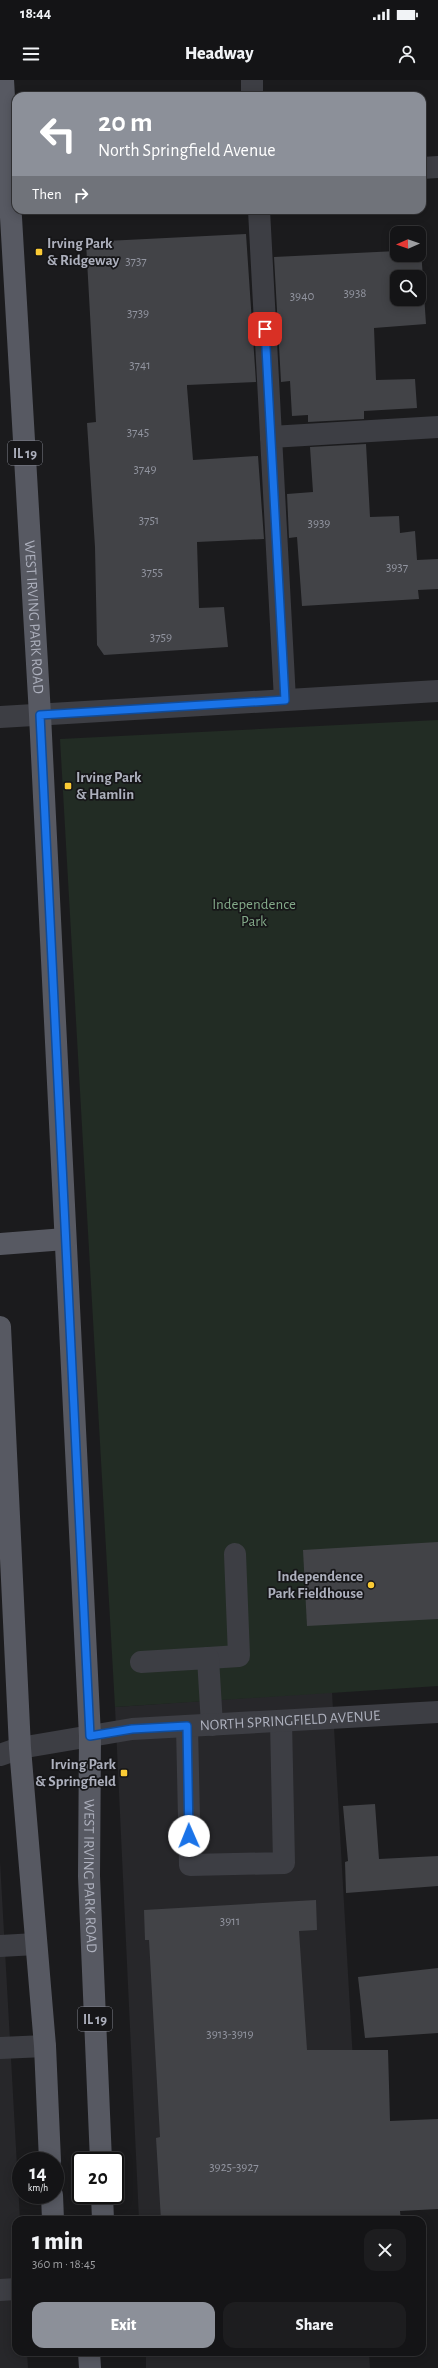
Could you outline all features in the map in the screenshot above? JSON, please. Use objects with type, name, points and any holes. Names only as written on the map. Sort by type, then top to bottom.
[{"type":"main road","name":"WEST IRVING PARK ROAD","points":[[3,80],[8,191],[40,715],[90,1736],[89,1876],[101,2152]]},
{"type":"main road","points":[[0,1244],[65,1239]]},
{"type":"main road","points":[[0,1327],[10,1751],[36,1944],[45,2046],[50,2152]]},
{"type":"main road","points":[[52,2204],[53,2216]]},
{"type":"main road","points":[[102,2204],[103,2216]]},
{"type":"main road","points":[[90,2356],[90,2368]]},
{"type":"street","points":[[252,80],[252,92]]},
{"type":"street","points":[[426,168],[438,167]]},
{"type":"street","points":[[259,214],[285,700]]},
{"type":"street","points":[[271,437],[438,427]]},
{"type":"street","points":[[0,717],[438,691]]},
{"type":"street","points":[[141,1662],[239,1656],[235,1554]]},
{"type":"street","points":[[208,1658],[212,1725]]},
{"type":"street","name":"NORTH SPRINGFIELD AVENUE","points":[[10,1751],[132,1729],[438,1712]]},
{"type":"street","points":[[187,1726],[190,1865],[284,1863],[281,1721]]},
{"type":"street","points":[[0,1946],[36,1944]]},
{"type":"street","points":[[0,2048],[45,2046]]},
{"type":"street","points":[[0,2290],[12,2289]]},
{"type":"shaded area","points":[[332,1692],[362,2216],[139,2216],[115,1707]]},
{"type":"shaded area","points":[[0,1861],[16,2152],[12,2152],[12,2204],[19,2204],[20,2216],[12,2216],[12,2356],[27,2356],[28,2368],[0,2368]]},
{"type":"shaded area","points":[[146,2356],[369,2356],[370,2368],[146,2368]]},
{"type":"green space","name":"Independence Park","points":[[438,720],[438,1686],[115,1707],[60,739]]},
{"type":"building","points":[[246,234],[256,382],[187,385],[193,460],[258,456],[264,539],[197,542],[199,608],[224,607],[228,647],[104,655],[97,645],[95,547],[87,423],[96,422],[86,242]]},
{"type":"building","points":[[390,251],[390,262],[422,262],[422,270],[390,270],[390,306],[425,306],[426,324],[374,328],[376,380],[415,379],[417,408],[364,411],[364,419],[308,422],[308,415],[292,416],[290,381],[281,382],[274,257]]},
{"type":"building","points":[[366,444],[370,517],[399,516],[400,533],[415,531],[417,560],[438,559],[438,589],[418,590],[419,599],[302,606],[297,537],[289,538],[287,494],[313,492],[310,447]]},
{"type":"building","name":"Independence Park Fieldhouse","points":[[438,1542],[438,1619],[307,1626],[303,1550]]},
{"type":"building","points":[[375,1804],[379,1859],[438,1856],[438,1886],[346,1893],[345,1862],[348,1861],[343,1806]]},
{"type":"building","points":[[316,1900],[317,1930],[299,1931],[307,2050],[388,2050],[390,2121],[438,2119],[438,2209],[400,2211],[401,2216],[161,2216],[156,2138],[160,2137],[149,1940],[145,1940],[144,1910]]},
{"type":"building","points":[[438,1968],[438,2033],[365,2038],[358,1977]]},
{"type":"place","name":"Irving Park & Ridgeway","points":[[39,252]]},
{"type":"place","name":"Irving Park & Hamlin","points":[[68,786]]},
{"type":"place","name":"Independence Park Fieldhouse","points":[[371,1585]]},
{"type":"place","name":"Irving Park & Springfield","points":[[124,1773]]},
{"type":"route","points":[[189,1836],[187,1726],[132,1729],[90,1736],[40,715],[285,700],[265,329]]}]
